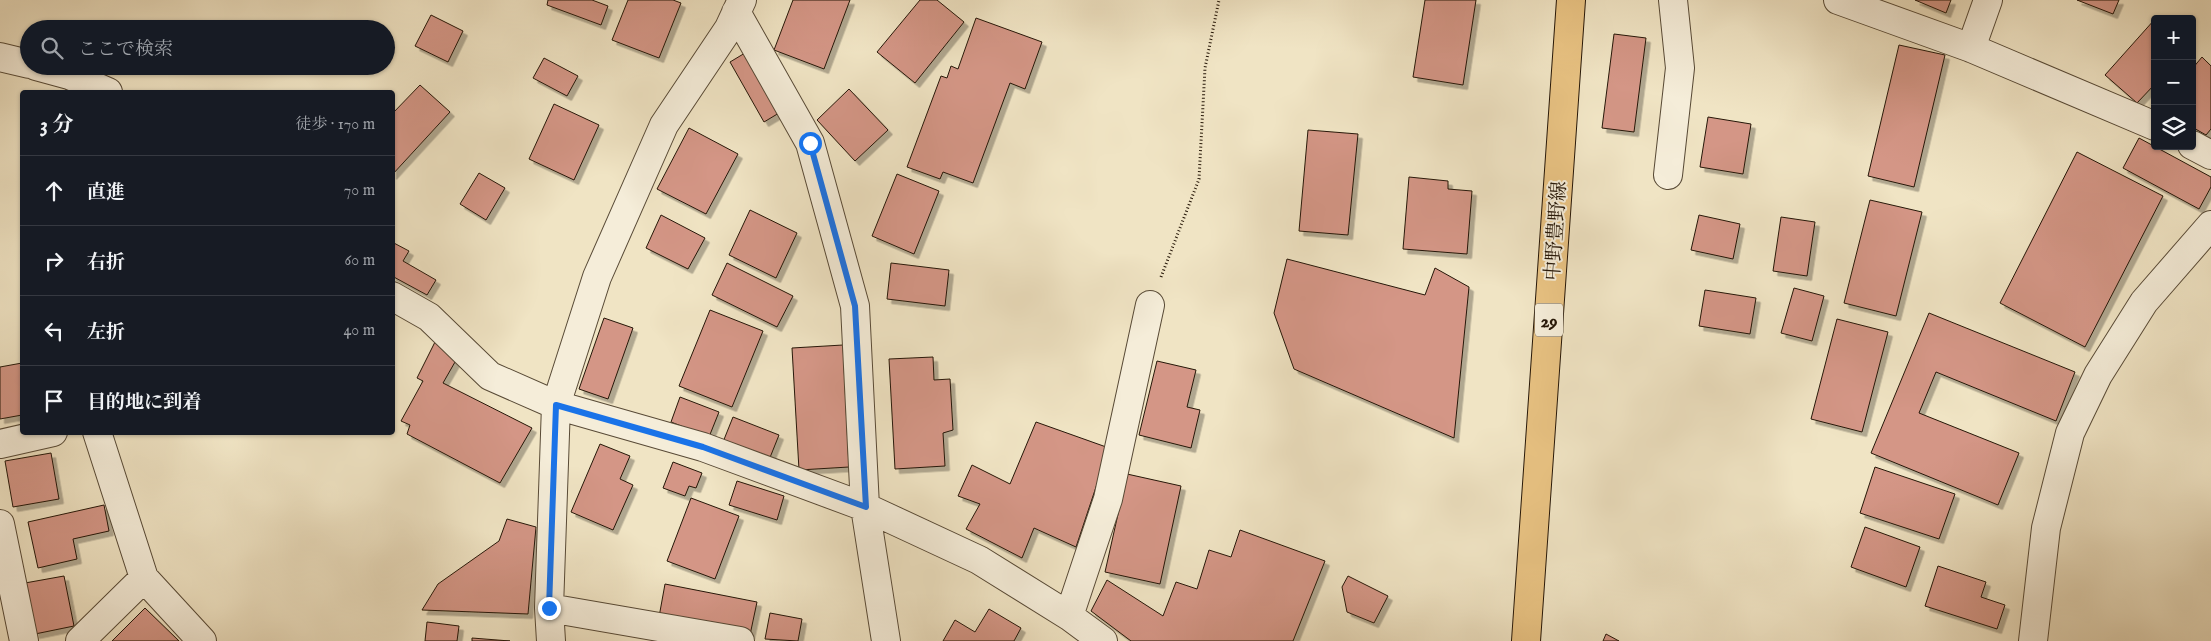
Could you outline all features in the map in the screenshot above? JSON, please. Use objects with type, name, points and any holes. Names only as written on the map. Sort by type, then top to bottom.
[{"type":"main road","name":"中野豊野線","points":[[1526,641],[1571,0]]},
{"type":"street","points":[[1668,175],[1680,68],[1673,0]]},
{"type":"street","points":[[1838,0],[1971,48],[2151,124]]},
{"type":"street","points":[[1971,48],[1988,0]]},
{"type":"street","points":[[551,641],[549,608],[556,405],[597,277],[664,125],[729,28],[739,6]]},
{"type":"street","points":[[739,6],[810,143],[855,306],[866,507],[886,641]]},
{"type":"street","points":[[0,57],[20,62]]},
{"type":"street","points":[[69,75],[103,90]]},
{"type":"street","points":[[2196,147],[2211,155]]},
{"type":"street","points":[[2032,641],[2046,528],[2070,433],[2098,375],[2144,302],[2211,225]]},
{"type":"street","points":[[395,298],[429,317],[490,376],[556,405],[703,447],[866,507],[979,560],[1069,616],[1103,641]]},
{"type":"street","points":[[1069,616],[1108,499],[1150,305]]},
{"type":"street","points":[[0,444],[40,435]]},
{"type":"street","points":[[98,435],[144,578],[202,641]]},
{"type":"street","points":[[0,524],[24,641]]},
{"type":"street","points":[[80,641],[144,578]]},
{"type":"street","points":[[549,608],[740,641]]},
{"type":"path","points":[[1150,305],[1199,179],[1205,68],[1219,0]]},
{"type":"building","points":[[548,0],[592,0],[608,6],[601,25],[547,5]]},
{"type":"building","points":[[628,0],[673,0],[681,3],[659,58],[612,40]]},
{"type":"building","points":[[793,0],[850,0],[824,69],[774,50]]},
{"type":"building","points":[[920,0],[937,0],[964,22],[915,83],[877,52]]},
{"type":"building","points":[[1425,0],[1476,0],[1463,85],[1413,77]]},
{"type":"building","points":[[1915,0],[1951,0],[1946,13]]},
{"type":"building","points":[[2077,0],[2119,0],[2113,14]]},
{"type":"building","points":[[431,15],[463,31],[448,62],[415,46]]},
{"type":"building","points":[[976,18],[1042,42],[1025,89],[1010,83],[973,183],[943,172],[940,179],[907,167],[941,76],[947,78],[951,66],[958,69]]},
{"type":"building","points":[[2151,23],[2151,88],[2137,103],[2105,75]]},
{"type":"building","points":[[1614,34],[1646,38],[1634,132],[1602,128]]},
{"type":"building","points":[[1899,45],[1945,55],[1914,187],[1868,176]]},
{"type":"building","points":[[750,50],[784,110],[764,122],[730,62]]},
{"type":"building","points":[[2202,57],[2211,66],[2211,129],[2206,135],[2196,129],[2196,64]]},
{"type":"building","points":[[544,58],[578,76],[567,96],[533,78]]},
{"type":"building","points":[[420,85],[450,112],[395,172],[395,111]]},
{"type":"building","points":[[849,89],[888,130],[855,161],[817,120]]},
{"type":"building","points":[[554,104],[599,125],[574,180],[529,159]]},
{"type":"building","points":[[1708,117],[1751,124],[1743,174],[1700,167]]},
{"type":"building","points":[[689,128],[738,154],[706,214],[657,189]]},
{"type":"building","points":[[1308,130],[1358,134],[1348,235],[1299,231]]},
{"type":"building","points":[[2139,138],[2151,144],[2151,150],[2161,150],[2211,177],[2211,187],[2199,209],[2123,168]]},
{"type":"building","points":[[2077,152],[2163,196],[2085,347],[2000,303]]},
{"type":"building","points":[[479,173],[505,188],[486,220],[460,204]]},
{"type":"building","points":[[897,174],[939,191],[914,254],[872,236]]},
{"type":"building","points":[[1409,177],[1448,181],[1448,189],[1472,191],[1467,254],[1403,249]]},
{"type":"building","points":[[1870,200],[1922,212],[1896,316],[1844,303]]},
{"type":"building","points":[[750,210],[797,233],[776,278],[729,255]]},
{"type":"building","points":[[661,215],[705,238],[688,269],[646,248]]},
{"type":"building","points":[[1699,215],[1740,224],[1733,259],[1691,250]]},
{"type":"building","points":[[1781,217],[1815,222],[1807,276],[1773,271]]},
{"type":"building","points":[[395,244],[409,251],[403,261],[436,280],[427,295],[395,278]]},
{"type":"building","points":[[1287,259],[1425,295],[1435,268],[1469,287],[1454,438],[1294,369],[1274,313]]},
{"type":"building","points":[[727,263],[793,296],[777,327],[712,295]]},
{"type":"building","points":[[891,263],[949,270],[945,306],[887,299]]},
{"type":"building","points":[[1794,288],[1824,296],[1812,341],[1781,333]]},
{"type":"building","points":[[1705,290],[1756,298],[1750,334],[1699,326]]},
{"type":"building","points":[[710,310],[763,331],[732,407],[679,386]]},
{"type":"building","points":[[1929,313],[2075,372],[2056,421],[1936,372],[1919,413],[2019,453],[1998,505],[1871,453]]},
{"type":"building","points":[[604,318],[633,328],[608,399],[579,389]]},
{"type":"building","points":[[1837,319],[1888,332],[1862,432],[1811,419]]},
{"type":"building","points":[[435,342],[455,362],[443,383],[532,428],[500,483],[407,434],[410,425],[401,421],[423,381],[417,378]]},
{"type":"building","points":[[843,345],[849,467],[799,470],[792,348]]},
{"type":"building","points":[[933,357],[934,380],[950,379],[953,430],[943,433],[945,466],[895,469],[889,359]]},
{"type":"building","points":[[1157,361],[1196,370],[1187,407],[1200,410],[1191,448],[1139,435]]},
{"type":"building","points":[[20,363],[20,415],[0,419],[0,367]]},
{"type":"building","points":[[680,397],[719,412],[709,437],[671,422]]},
{"type":"building","points":[[733,417],[779,435],[769,460],[723,442]]},
{"type":"building","points":[[1036,422],[1109,448],[1076,547],[1034,528],[1022,558],[966,529],[980,504],[958,496],[972,465],[1010,484]]},
{"type":"building","points":[[600,444],[630,456],[620,479],[633,485],[613,530],[571,512]]},
{"type":"building","points":[[51,453],[59,499],[13,507],[5,461]]},
{"type":"building","points":[[673,462],[702,473],[696,488],[689,486],[685,496],[663,488]]},
{"type":"building","points":[[1875,467],[1955,494],[1939,539],[1860,513]]},
{"type":"building","points":[[1127,474],[1181,486],[1160,584],[1105,572]]},
{"type":"building","points":[[737,481],[784,496],[777,520],[729,505]]},
{"type":"building","points":[[691,498],[739,516],[715,579],[667,561]]},
{"type":"building","points":[[104,505],[109,531],[73,539],[77,559],[38,568],[28,522]]},
{"type":"building","points":[[507,519],[536,527],[528,614],[422,610],[438,584],[499,541]]},
{"type":"building","points":[[1865,527],[1920,547],[1906,587],[1851,567]]},
{"type":"building","points":[[1240,530],[1325,561],[1293,641],[1131,641],[1091,611],[1107,580],[1163,616],[1176,582],[1197,589],[1209,550],[1231,557]]},
{"type":"building","points":[[1938,566],[1986,582],[1981,597],[2005,605],[1997,629],[1925,606]]},
{"type":"building","points":[[64,576],[74,626],[35,634],[25,583]]},
{"type":"building","points":[[1348,576],[1388,596],[1374,623],[1347,612],[1342,587]]},
{"type":"building","points":[[665,584],[757,602],[750,635],[659,617]]},
{"type":"building","points":[[145,608],[179,641],[112,641]]},
{"type":"building","points":[[989,609],[1021,628],[1014,641],[943,641],[955,620],[975,632]]},
{"type":"building","points":[[770,613],[802,619],[798,641],[765,639]]},
{"type":"building","points":[[427,622],[459,626],[457,641],[425,641]]},
{"type":"building","points":[[1606,634],[1619,641],[1603,641]]},
{"type":"building","points":[[472,638],[510,641],[472,641]]},
{"type":"route","points":[[549,608],[556,405],[703,447],[866,507],[855,306],[810,143]]}]
